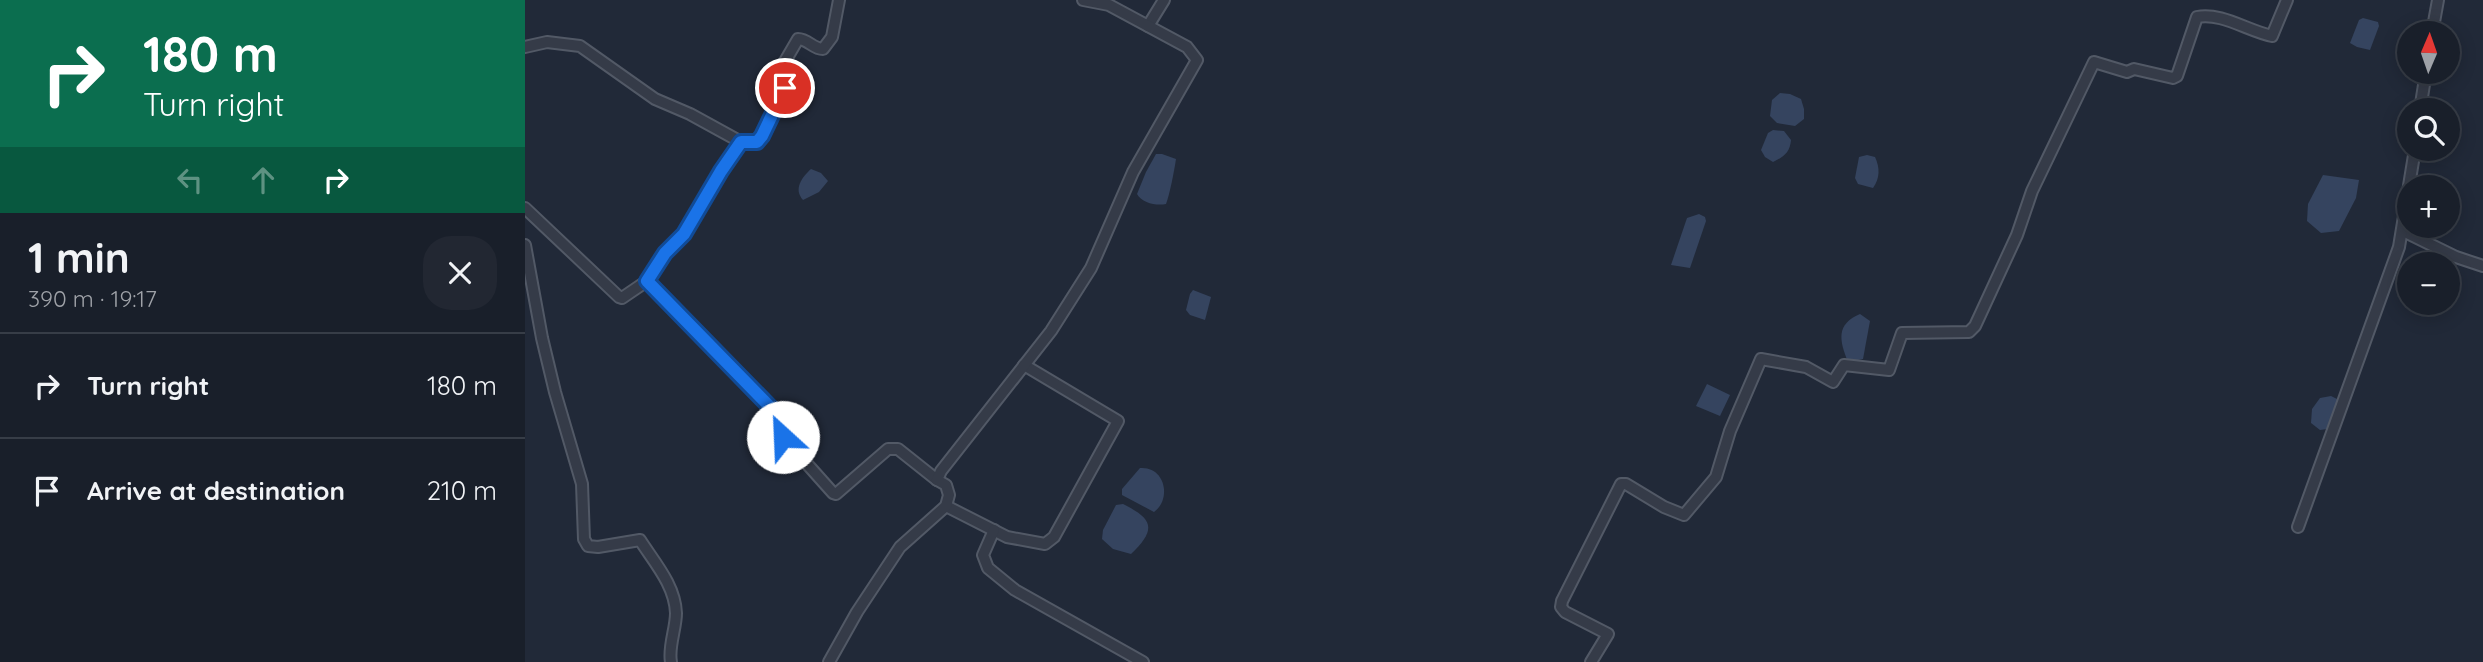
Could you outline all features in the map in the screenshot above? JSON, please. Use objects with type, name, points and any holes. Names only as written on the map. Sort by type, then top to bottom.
[{"type":"street","points":[[525,47],[547,42],[580,46],[655,99],[690,114],[741,142],[757,142],[785,88],[776,75],[798,39],[823,49],[832,37],[839,0]]},
{"type":"street","points":[[937,480],[941,471],[1051,331],[1091,268],[1133,172],[1197,60],[1187,47],[1109,5],[1083,0]]},
{"type":"street","points":[[1148,26],[1164,0]]},
{"type":"street","points":[[1591,662],[1608,634],[1565,612],[1561,607],[1562,601],[1621,484],[1626,484],[1664,507],[1684,515],[1716,477],[1730,431],[1761,359],[1806,367],[1833,382],[1844,365],[1889,370],[1902,333],[1969,332],[1975,326],[2017,235],[2032,191],[2094,62],[2127,72],[2134,69],[2173,78],[2177,76],[2197,17],[2206,16],[2227,21],[2271,36],[2287,0]]},
{"type":"street","points":[[2434,21],[2438,0]]},
{"type":"street","points":[[525,208],[622,298],[647,281],[665,253],[684,234],[741,142]]},
{"type":"street","points":[[2298,527],[2401,238]]},
{"type":"street","points":[[2416,238],[2483,266]]},
{"type":"street","points":[[525,245],[542,338],[582,484],[584,539],[587,546],[598,547],[640,540],[669,585],[673,596],[676,612],[671,662]]},
{"type":"street","points":[[647,281],[774,411],[783,437],[833,493],[836,494],[888,449],[898,449],[946,485],[949,495],[946,506],[900,547],[857,612],[829,662]]},
{"type":"street","points":[[946,506],[1007,537],[1045,544],[1054,537],[1118,421],[1024,365]]},
{"type":"street","points":[[994,530],[983,555],[988,568],[1015,590],[1143,662]]},
{"type":"water","points":[[2363,18],[2378,22],[2379,26],[2370,50],[2350,43],[2359,20]]},
{"type":"water","points":[[1780,93],[1801,99],[1804,119],[1795,126],[1777,123],[1770,116],[1772,100]]},
{"type":"water","points":[[1773,130],[1784,131],[1791,140],[1786,154],[1773,162],[1765,157],[1761,150],[1768,133]]},
{"type":"water","points":[[1156,154],[1176,159],[1166,204],[1158,205],[1142,200],[1137,194]]},
{"type":"water","points":[[1859,157],[1875,157],[1878,165],[1879,173],[1873,188],[1858,184],[1855,178]]},
{"type":"water","points":[[811,169],[821,173],[828,181],[819,192],[803,200],[799,187]]},
{"type":"water","points":[[2323,175],[2359,180],[2356,198],[2339,231],[2321,233],[2307,221],[2308,204]]},
{"type":"water","points":[[1699,214],[1705,217],[1706,221],[1690,268],[1671,265],[1687,218]]},
{"type":"water","points":[[1193,290],[1211,297],[1205,320],[1190,315],[1186,310]]},
{"type":"water","points":[[1860,314],[1870,321],[1863,359],[1848,362],[1843,347],[1843,328]]},
{"type":"water","points":[[1707,384],[1730,395],[1720,416],[1696,406]]},
{"type":"water","points":[[2331,396],[2339,400],[2327,429],[2320,430],[2311,423],[2312,409],[2320,398]]},
{"type":"water","points":[[1140,468],[1155,472],[1163,484],[1163,499],[1154,512],[1122,495],[1122,489]]},
{"type":"water","points":[[1123,504],[1141,515],[1148,525],[1145,538],[1131,554],[1113,549],[1102,539],[1103,530],[1116,505]]},
{"type":"route","points":[[783,437],[774,411],[647,281],[665,253],[684,234],[741,142],[757,142],[762,136],[785,88]]}]
